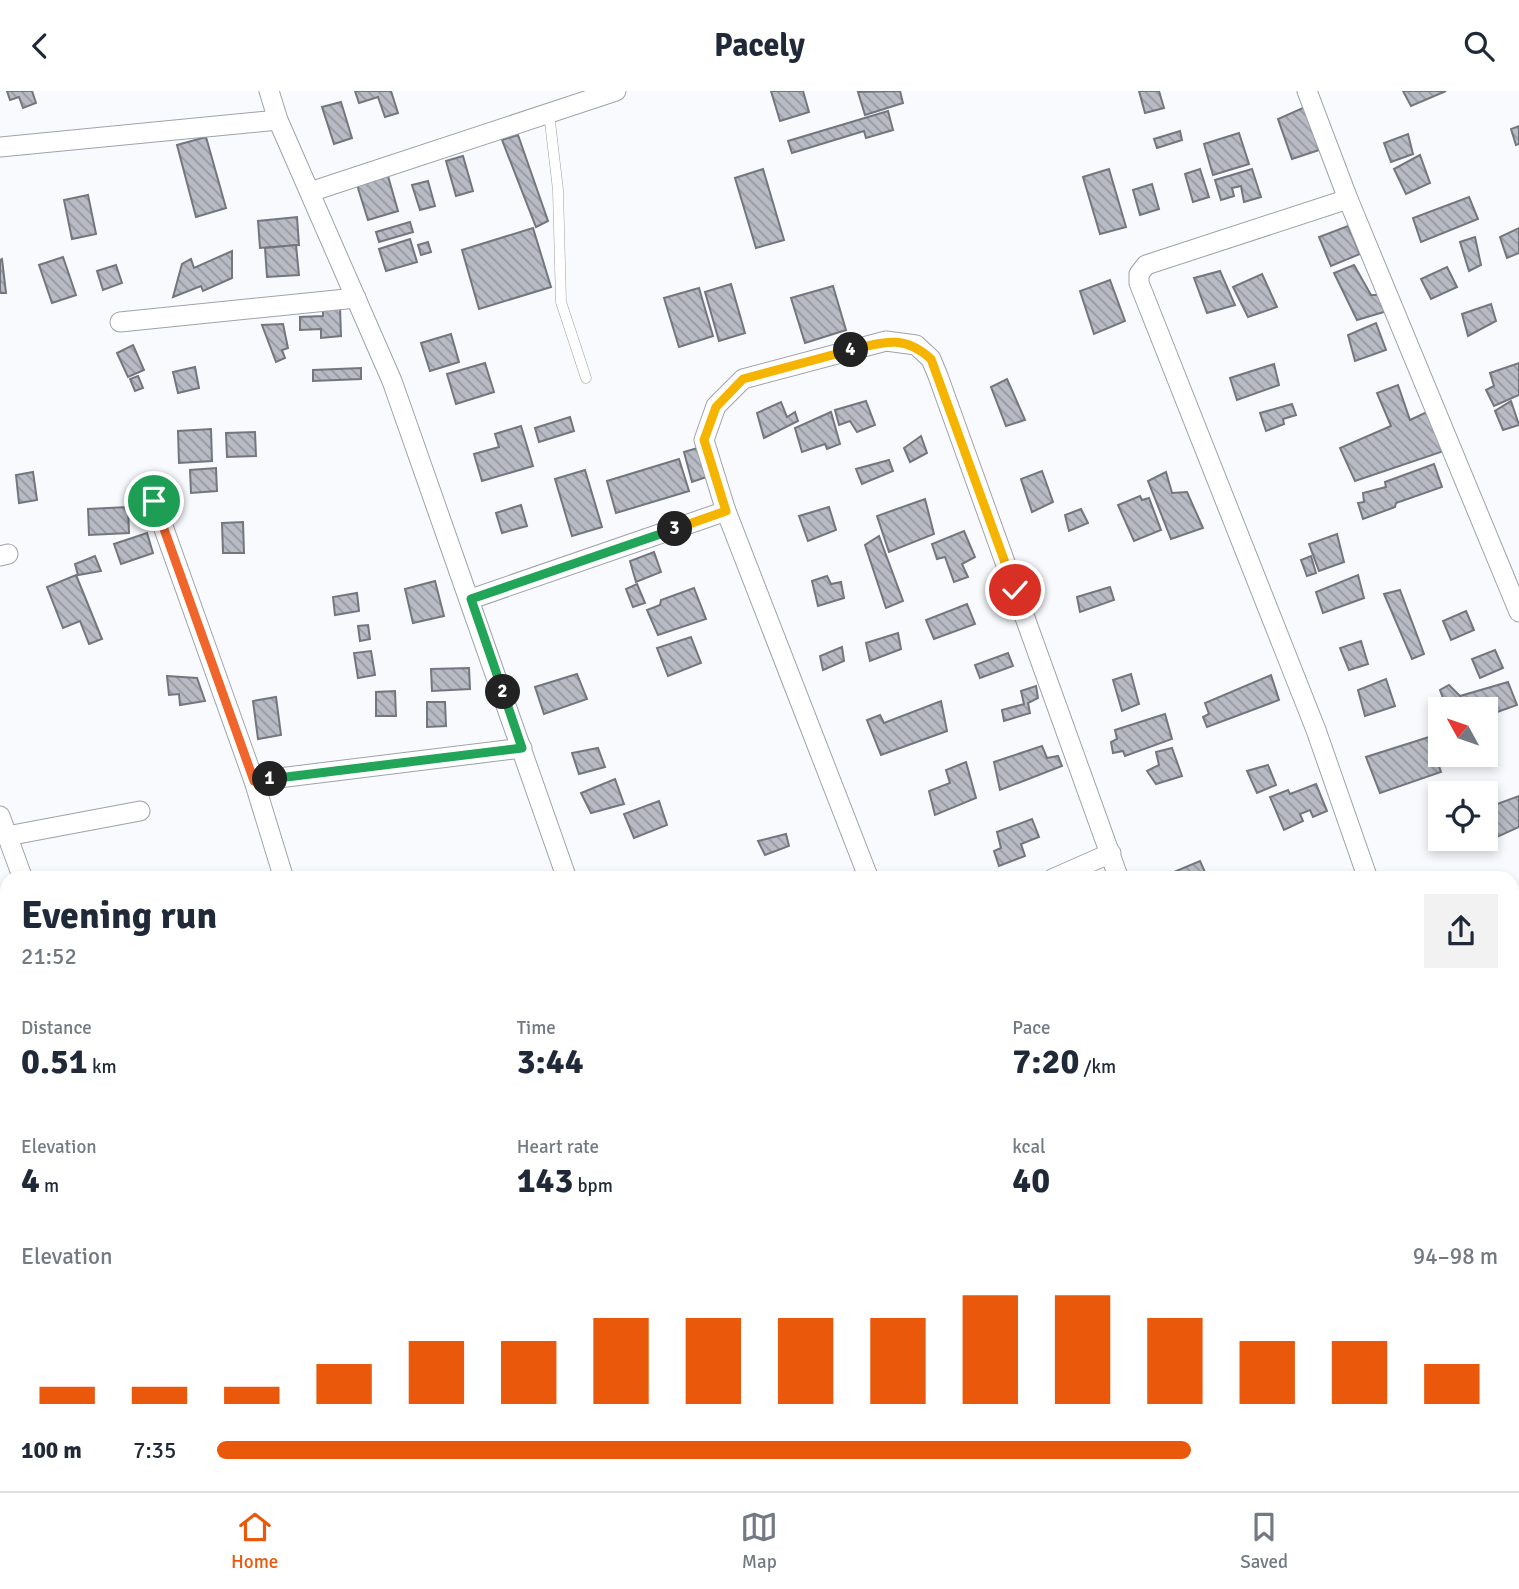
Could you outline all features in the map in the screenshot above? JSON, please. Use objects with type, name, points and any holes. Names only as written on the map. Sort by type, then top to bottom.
[{"type":"street","points":[[269,91],[278,120],[393,381],[471,599],[563,871]]},
{"type":"street","points":[[310,192],[616,91]]},
{"type":"street","points":[[1307,91],[1348,199],[1519,612]]},
{"type":"street","points":[[0,147],[278,120]]},
{"type":"street","points":[[1348,199],[1146,265],[1139,274],[1139,283],[1311,717],[1365,871]]},
{"type":"street","points":[[120,322],[356,297]]},
{"type":"street","points":[[866,871],[726,511],[704,440],[716,407],[743,379],[886,341],[916,345],[931,359],[1117,871]]},
{"type":"street","points":[[154,501],[254,781],[282,871]]},
{"type":"street","points":[[471,599],[726,511]]},
{"type":"street","points":[[254,781],[522,748]]},
{"type":"street","points":[[7,836],[140,811]]},
{"type":"street","points":[[0,816],[20,871]]},
{"type":"street","points":[[1070,871],[1111,853]]},
{"type":"lane","points":[[549,113],[558,190],[561,302],[586,378]]},
{"type":"building","points":[[7,91],[32,91],[36,103],[23,108],[19,97],[10,100]]},
{"type":"building","points":[[355,91],[391,91],[398,113],[385,117],[378,97],[359,103]]},
{"type":"building","points":[[771,91],[803,91],[809,112],[780,121]]},
{"type":"building","points":[[900,91],[903,103],[865,115],[858,92]]},
{"type":"building","points":[[1139,91],[1159,91],[1164,108],[1145,113]]},
{"type":"building","points":[[1403,91],[1446,91],[1411,106]]},
{"type":"building","points":[[341,102],[352,138],[334,144],[322,107]]},
{"type":"building","points":[[1305,107],[1319,150],[1292,159],[1278,119]]},
{"type":"building","points":[[888,111],[893,130],[866,138],[864,131],[792,153],[788,141]]},
{"type":"building","points":[[1519,126],[1519,144],[1516,145],[1511,129]]},
{"type":"building","points":[[1180,131],[1182,140],[1157,148],[1154,139]]},
{"type":"building","points":[[1239,133],[1249,164],[1213,175],[1204,144]]},
{"type":"building","points":[[1408,134],[1413,154],[1391,162],[1384,143]]},
{"type":"building","points":[[518,135],[548,221],[536,227],[502,140]]},
{"type":"building","points":[[206,137],[226,208],[196,217],[177,145]]},
{"type":"building","points":[[1420,155],[1430,183],[1406,194],[1394,169]]},
{"type":"building","points":[[463,156],[473,191],[456,196],[446,161]]},
{"type":"building","points":[[763,169],[784,240],[756,248],[735,178]]},
{"type":"building","points":[[1109,169],[1126,227],[1100,234],[1083,177]]},
{"type":"building","points":[[1200,169],[1209,197],[1193,202],[1185,174]]},
{"type":"building","points":[[1252,169],[1261,197],[1244,202],[1241,186],[1232,188],[1234,196],[1221,200],[1215,180]]},
{"type":"building","points":[[388,176],[398,211],[368,220],[357,185]]},
{"type":"building","points":[[428,181],[435,206],[420,210],[412,185]]},
{"type":"building","points":[[1152,184],[1159,209],[1140,215],[1133,190]]},
{"type":"building","points":[[88,195],[96,234],[72,239],[64,200]]},
{"type":"building","points":[[1469,197],[1478,219],[1421,242],[1413,218]]},
{"type":"building","points":[[297,217],[299,245],[260,248],[258,221]]},
{"type":"building","points":[[410,222],[413,232],[379,242],[376,232]]},
{"type":"building","points":[[1348,226],[1360,254],[1331,266],[1319,237]]},
{"type":"building","points":[[533,228],[551,287],[479,309],[462,250]]},
{"type":"building","points":[[1519,228],[1519,253],[1507,258],[1500,237]]},
{"type":"building","points":[[1475,237],[1481,265],[1469,271],[1460,242]]},
{"type":"building","points":[[410,239],[417,262],[386,271],[379,249]]},
{"type":"building","points":[[428,242],[431,252],[421,255],[418,245]]},
{"type":"building","points":[[296,245],[299,275],[267,277],[265,248]]},
{"type":"building","points":[[232,251],[232,278],[203,291],[201,286],[173,297],[182,264],[191,259],[194,268]]},
{"type":"building","points":[[63,257],[76,295],[52,303],[39,265]]},
{"type":"building","points":[[2,259],[6,293],[0,293]]},
{"type":"building","points":[[116,265],[122,283],[103,290],[97,271]]},
{"type":"building","points":[[1354,265],[1371,295],[1381,295],[1387,311],[1357,320],[1334,273]]},
{"type":"building","points":[[1447,267],[1457,287],[1431,299],[1421,279]]},
{"type":"building","points":[[1220,271],[1235,305],[1207,313],[1194,278]]},
{"type":"building","points":[[1262,274],[1277,307],[1248,317],[1233,287]]},
{"type":"building","points":[[1110,280],[1125,321],[1094,334],[1080,291]]},
{"type":"building","points":[[731,284],[745,333],[719,341],[705,292]]},
{"type":"building","points":[[833,286],[846,330],[805,343],[791,298]]},
{"type":"building","points":[[699,288],[713,336],[679,347],[664,298]]},
{"type":"building","points":[[1491,304],[1496,321],[1468,336],[1462,314]]},
{"type":"building","points":[[340,307],[341,336],[321,338],[321,329],[300,330],[300,317],[323,316],[323,308]]},
{"type":"building","points":[[1376,323],[1386,350],[1355,361],[1348,335]]},
{"type":"building","points":[[283,324],[288,348],[282,350],[285,358],[276,362],[262,325]]},
{"type":"building","points":[[451,334],[459,362],[430,371],[421,343]]},
{"type":"building","points":[[133,345],[144,370],[128,377],[117,353]]},
{"type":"building","points":[[485,363],[494,392],[456,404],[447,374]]},
{"type":"building","points":[[1519,363],[1519,395],[1494,406],[1486,390],[1494,386],[1490,373]]},
{"type":"building","points":[[1274,364],[1279,385],[1237,400],[1230,378]]},
{"type":"building","points":[[195,367],[199,388],[178,393],[173,372]]},
{"type":"building","points":[[361,368],[361,379],[313,381],[313,370]]},
{"type":"building","points":[[138,376],[143,388],[135,391],[130,379]]},
{"type":"building","points":[[1007,379],[1025,420],[1006,426],[991,387]]},
{"type":"building","points":[[1398,385],[1410,420],[1429,411],[1444,451],[1355,481],[1340,448],[1391,426],[1377,393]]},
{"type":"building","points":[[866,401],[875,425],[857,432],[850,421],[839,425],[835,410]]},
{"type":"building","points":[[1511,401],[1519,425],[1503,430],[1495,411]]},
{"type":"building","points":[[781,402],[787,417],[795,412],[798,421],[764,438],[757,413]]},
{"type":"building","points":[[1292,404],[1296,415],[1283,419],[1284,424],[1266,431],[1260,413]]},
{"type":"building","points":[[831,412],[840,444],[827,449],[825,444],[802,452],[795,428]]},
{"type":"building","points":[[570,417],[574,431],[539,442],[535,428]]},
{"type":"building","points":[[521,426],[533,466],[482,481],[474,454],[499,447],[495,434]]},
{"type":"building","points":[[211,429],[212,461],[179,463],[178,431]]},
{"type":"building","points":[[255,432],[256,456],[227,457],[226,433]]},
{"type":"building","points":[[921,436],[927,453],[910,462],[904,448]]},
{"type":"building","points":[[701,447],[709,476],[692,482],[684,452]]},
{"type":"building","points":[[679,459],[689,491],[616,513],[607,481]]},
{"type":"building","points":[[889,460],[893,471],[862,484],[856,469]]},
{"type":"building","points":[[1434,464],[1442,487],[1396,503],[1395,507],[1363,519],[1358,503],[1364,502],[1363,493],[1386,487],[1385,482]]},
{"type":"building","points":[[216,468],[217,491],[191,493],[190,470]]},
{"type":"building","points":[[585,470],[602,527],[572,536],[555,479]]},
{"type":"building","points":[[1042,471],[1053,502],[1032,512],[1021,479]]},
{"type":"building","points":[[33,472],[37,500],[19,503],[16,475]]},
{"type":"building","points":[[1166,472],[1172,493],[1187,492],[1203,528],[1171,539],[1148,481]]},
{"type":"building","points":[[1140,496],[1142,500],[1149,498],[1161,530],[1134,541],[1118,505]]},
{"type":"building","points":[[925,499],[934,534],[889,552],[877,516]]},
{"type":"building","points":[[521,505],[527,526],[502,533],[496,513]]},
{"type":"building","points":[[128,507],[129,533],[89,535],[88,509]]},
{"type":"building","points":[[829,507],[836,530],[808,541],[799,516]]},
{"type":"building","points":[[1081,509],[1088,523],[1069,531],[1065,515]]},
{"type":"building","points":[[243,522],[244,553],[223,553],[222,523]]},
{"type":"building","points":[[964,531],[975,557],[962,564],[968,577],[954,582],[945,557],[937,559],[932,544]]},
{"type":"building","points":[[147,533],[153,553],[121,564],[114,544]]},
{"type":"building","points":[[1337,534],[1344,562],[1319,571],[1309,544]]},
{"type":"building","points":[[879,536],[903,601],[886,608],[865,545]]},
{"type":"building","points":[[654,552],[661,572],[636,582],[630,561]]},
{"type":"building","points":[[95,556],[101,571],[78,575],[75,564]]},
{"type":"building","points":[[1311,556],[1316,573],[1307,576],[1301,560]]},
{"type":"building","points":[[76,575],[102,639],[89,644],[80,621],[63,628],[47,587]]},
{"type":"building","points":[[1358,575],[1364,598],[1323,613],[1316,592]]},
{"type":"building","points":[[827,576],[831,584],[841,582],[844,598],[818,606],[812,581]]},
{"type":"building","points":[[435,581],[444,616],[413,623],[405,589]]},
{"type":"building","points":[[637,584],[645,603],[633,607],[626,589]]},
{"type":"building","points":[[1110,587],[1114,600],[1080,612],[1077,597]]},
{"type":"building","points":[[694,588],[706,619],[658,635],[647,610],[660,605],[661,600]]},
{"type":"building","points":[[1400,590],[1424,654],[1412,659],[1384,594]]},
{"type":"building","points":[[357,593],[359,611],[335,615],[333,597]]},
{"type":"building","points":[[967,604],[975,624],[934,639],[926,620]]},
{"type":"building","points":[[1466,611],[1474,630],[1451,640],[1443,621]]},
{"type":"building","points":[[368,625],[370,639],[360,641],[358,626]]},
{"type":"building","points":[[898,633],[901,649],[870,661],[866,643]]},
{"type":"building","points":[[691,637],[701,663],[668,676],[657,648]]},
{"type":"building","points":[[1361,641],[1368,664],[1349,670],[1340,648]]},
{"type":"building","points":[[842,647],[844,661],[823,670],[820,656]]},
{"type":"building","points":[[1495,650],[1503,668],[1480,678],[1472,659]]},
{"type":"building","points":[[371,651],[375,675],[358,678],[354,653]]},
{"type":"building","points":[[1008,653],[1013,666],[980,678],[975,665]]},
{"type":"building","points":[[469,668],[470,689],[432,691],[431,669]]},
{"type":"building","points":[[577,674],[587,699],[544,714],[535,687]]},
{"type":"building","points":[[1131,674],[1139,704],[1122,711],[1113,680]]},
{"type":"building","points":[[1271,675],[1279,700],[1207,727],[1203,717],[1209,714],[1205,703]]},
{"type":"building","points":[[167,676],[197,678],[205,701],[180,705],[179,694],[169,695]]},
{"type":"building","points":[[1386,679],[1395,706],[1365,716],[1358,690]]},
{"type":"building","points":[[1508,682],[1517,705],[1498,712],[1498,697],[1443,697],[1440,690],[1449,685],[1460,696]]},
{"type":"building","points":[[1036,686],[1038,698],[1028,703],[1030,713],[1004,721],[1002,710],[1024,704],[1021,691]]},
{"type":"building","points":[[395,691],[396,716],[376,716],[376,692]]},
{"type":"building","points":[[276,697],[281,735],[258,739],[253,701]]},
{"type":"building","points":[[941,701],[947,731],[881,755],[867,720],[880,715],[884,723]]},
{"type":"building","points":[[427,702],[445,702],[446,726],[427,727]]},
{"type":"building","points":[[1165,714],[1172,739],[1125,756],[1123,751],[1113,753],[1111,742],[1117,739],[1115,730]]},
{"type":"building","points":[[1428,737],[1428,767],[1439,767],[1441,772],[1380,793],[1366,757]]},
{"type":"building","points":[[1042,746],[1047,758],[1058,756],[1062,766],[1000,790],[994,762]]},
{"type":"building","points":[[598,748],[605,767],[579,774],[572,753]]},
{"type":"building","points":[[1172,748],[1182,776],[1156,784],[1147,771],[1159,765],[1156,752]]},
{"type":"building","points":[[966,762],[976,798],[935,815],[929,791],[950,783],[946,770]]},
{"type":"building","points":[[1268,765],[1276,785],[1257,793],[1247,771]]},
{"type":"building","points":[[615,779],[624,804],[591,813],[581,793]]},
{"type":"building","points":[[1316,784],[1327,811],[1313,817],[1310,810],[1300,814],[1303,821],[1284,830],[1270,797],[1288,790],[1290,794]]},
{"type":"building","points":[[1519,796],[1519,827],[1498,837],[1498,804]]},
{"type":"building","points":[[659,801],[667,825],[634,838],[624,814]]},
{"type":"building","points":[[1032,819],[1039,837],[1021,844],[1025,856],[999,866],[994,851],[1001,848],[997,832]]},
{"type":"building","points":[[786,834],[789,846],[765,855],[758,841]]},
{"type":"building","points":[[1200,861],[1204,871],[1176,871]]},
{"type":"route","points":[[154,501],[254,781],[522,748],[471,599],[726,511],[704,440],[716,407],[743,379],[886,341],[916,345],[931,359],[1015,590]]}]
